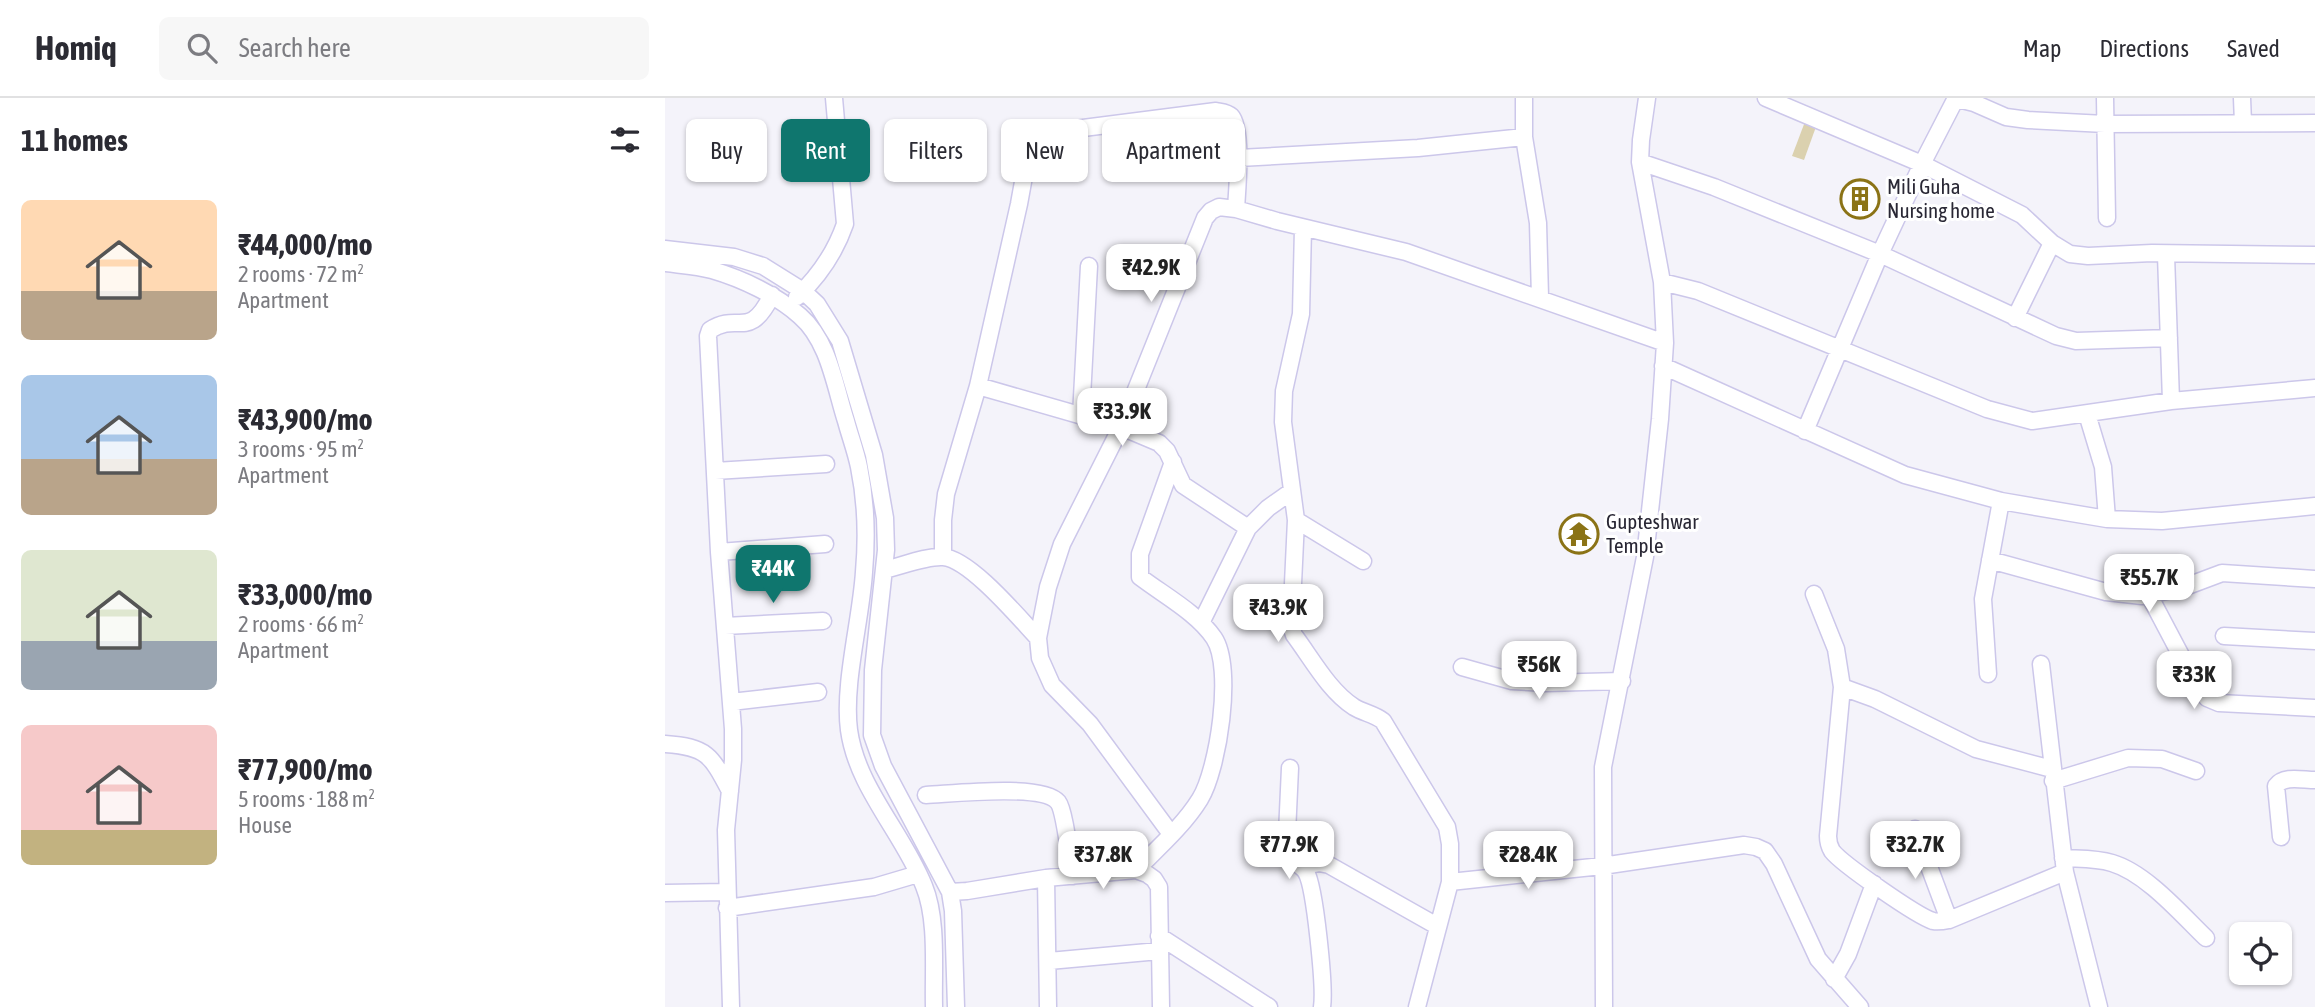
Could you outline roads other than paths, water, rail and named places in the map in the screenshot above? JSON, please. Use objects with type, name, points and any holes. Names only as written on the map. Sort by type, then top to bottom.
[{"type":"street","points":[[787,306],[825,265],[838,244],[845,225],[834,98]]},
{"type":"street","points":[[1524,98],[1524,137],[1538,223],[1540,297]]},
{"type":"street","points":[[1604,1007],[1603,768],[1645,556],[1660,419],[1665,343],[1663,282],[1640,162],[1647,98]]},
{"type":"street","points":[[1766,98],[1922,164],[2022,215],[2052,243],[2070,254],[2315,255]]},
{"type":"street","points":[[2105,98],[2107,218]]},
{"type":"street","points":[[2242,98],[2243,123]]},
{"type":"street","points":[[1805,431],[1880,254],[1954,102],[1962,100],[2017,119],[2105,124],[2315,123]]},
{"type":"street","points":[[1153,119],[1216,111],[1232,116],[1233,119]]},
{"type":"street","points":[[943,557],[946,494],[978,386],[1029,149],[1044,133],[1102,126]]},
{"type":"street","points":[[1245,158],[1418,148],[1524,137]]},
{"type":"street","points":[[1640,162],[1714,187],[1880,254],[2056,336],[2076,341],[2169,338]]},
{"type":"street","points":[[1236,209],[1238,182]]},
{"type":"street","points":[[1171,834],[1090,724],[1052,685],[1040,658],[1038,638],[1048,587],[1062,544],[1121,427],[1205,218],[1219,207],[1236,209],[1406,252],[1665,343]]},
{"type":"street","points":[[1303,228],[1301,314],[1284,391],[1283,422],[1296,520],[1290,617],[1294,635],[1340,695],[1355,708],[1376,715],[1383,721],[1447,827],[1450,882],[1417,1007]]},
{"type":"street","points":[[2015,318],[2052,243]]},
{"type":"street","points":[[665,248],[734,257],[763,265],[803,291],[817,304],[840,341],[874,455],[885,517],[886,550],[873,670],[872,735],[883,766],[950,892],[956,1007]]},
{"type":"street","points":[[2166,255],[2171,401]]},
{"type":"street","points":[[665,263],[713,271],[772,295],[802,317],[815,332],[829,364],[859,467],[866,530],[864,573],[848,702],[849,730],[856,756],[870,789],[904,845],[925,887],[930,907],[933,946],[934,1007]]},
{"type":"street","points":[[1081,416],[1090,266]]},
{"type":"street","points":[[1663,282],[1698,291],[1987,409],[2032,421],[2171,401],[2315,388]]},
{"type":"street","points":[[731,1007],[726,830],[733,760],[708,336],[710,330],[715,327],[753,322],[762,313],[772,295]]},
{"type":"street","points":[[1663,366],[1905,475],[2001,501],[2107,519],[2162,521],[2315,506]]},
{"type":"street","points":[[978,386],[1121,427],[1159,443],[1173,463],[1183,485],[1248,528]]},
{"type":"street","points":[[2087,414],[2103,467],[2107,519]]},
{"type":"street","points":[[1136,870],[1202,797],[1210,779],[1216,751],[1224,689],[1223,664],[1215,639],[1201,623],[1140,578],[1140,554],[1173,463]]},
{"type":"street","points":[[715,471],[826,464]]},
{"type":"street","points":[[1201,623],[1248,528],[1268,508],[1292,491]]},
{"type":"street","points":[[1988,674],[1983,599],[2001,501]]},
{"type":"street","points":[[1296,520],[1363,561]]},
{"type":"street","points":[[719,552],[825,544]]},
{"type":"street","points":[[884,570],[943,557],[961,563],[979,577],[1038,638]]},
{"type":"street","points":[[1990,560],[2106,592],[2149,595],[2182,588],[2222,573],[2315,579]]},
{"type":"street","points":[[1814,594],[1836,649],[1842,687],[1828,836],[1834,854],[1874,884],[1932,920],[1949,920],[2064,865],[2101,860],[2116,864],[2148,883],[2206,937]]},
{"type":"street","points":[[2149,595],[2196,684],[2207,698],[2220,703],[2315,708]]},
{"type":"street","points":[[725,626],[823,621]]},
{"type":"street","points":[[2224,636],[2315,641]]},
{"type":"street","points":[[2041,664],[2064,865],[2099,1007]]},
{"type":"street","points":[[1462,667],[1512,681],[1622,681]]},
{"type":"street","points":[[1842,687],[1875,699],[1976,749],[2052,775],[2128,758],[2162,759],[2196,771]]},
{"type":"street","points":[[730,702],[818,692]]},
{"type":"street","points":[[665,744],[689,746],[705,753],[717,767],[730,791]]},
{"type":"street","points":[[1290,768],[1285,849],[1289,860],[1301,866],[1309,881],[1322,976],[1322,1007]]},
{"type":"street","points":[[2281,837],[2276,786],[2285,780],[2315,780]]},
{"type":"street","points":[[926,795],[1022,791],[1052,797],[1061,807],[1073,876]]},
{"type":"street","points":[[1915,829],[1949,920]]},
{"type":"street","points":[[1450,882],[1602,866],[1744,845],[1756,847],[1765,852],[1773,864],[1818,959],[1860,1007]]},
{"type":"street","points":[[1301,866],[1319,863],[1329,865],[1437,926]]},
{"type":"street","points":[[950,892],[1046,878],[1136,870],[1154,879],[1159,887],[1161,1007]]},
{"type":"street","points":[[665,893],[727,900],[874,887],[918,874]]},
{"type":"street","points":[[1046,878],[1048,1007]]},
{"type":"street","points":[[1834,979],[1848,954],[1874,884]]},
{"type":"street","points":[[1049,961],[1159,944],[1269,1007]]},
{"type":"place","name":"Mili Guha Nursing home","points":[[1860,199]]},
{"type":"place","name":"Gupteshwar Temple","points":[[1579,534]]}]
